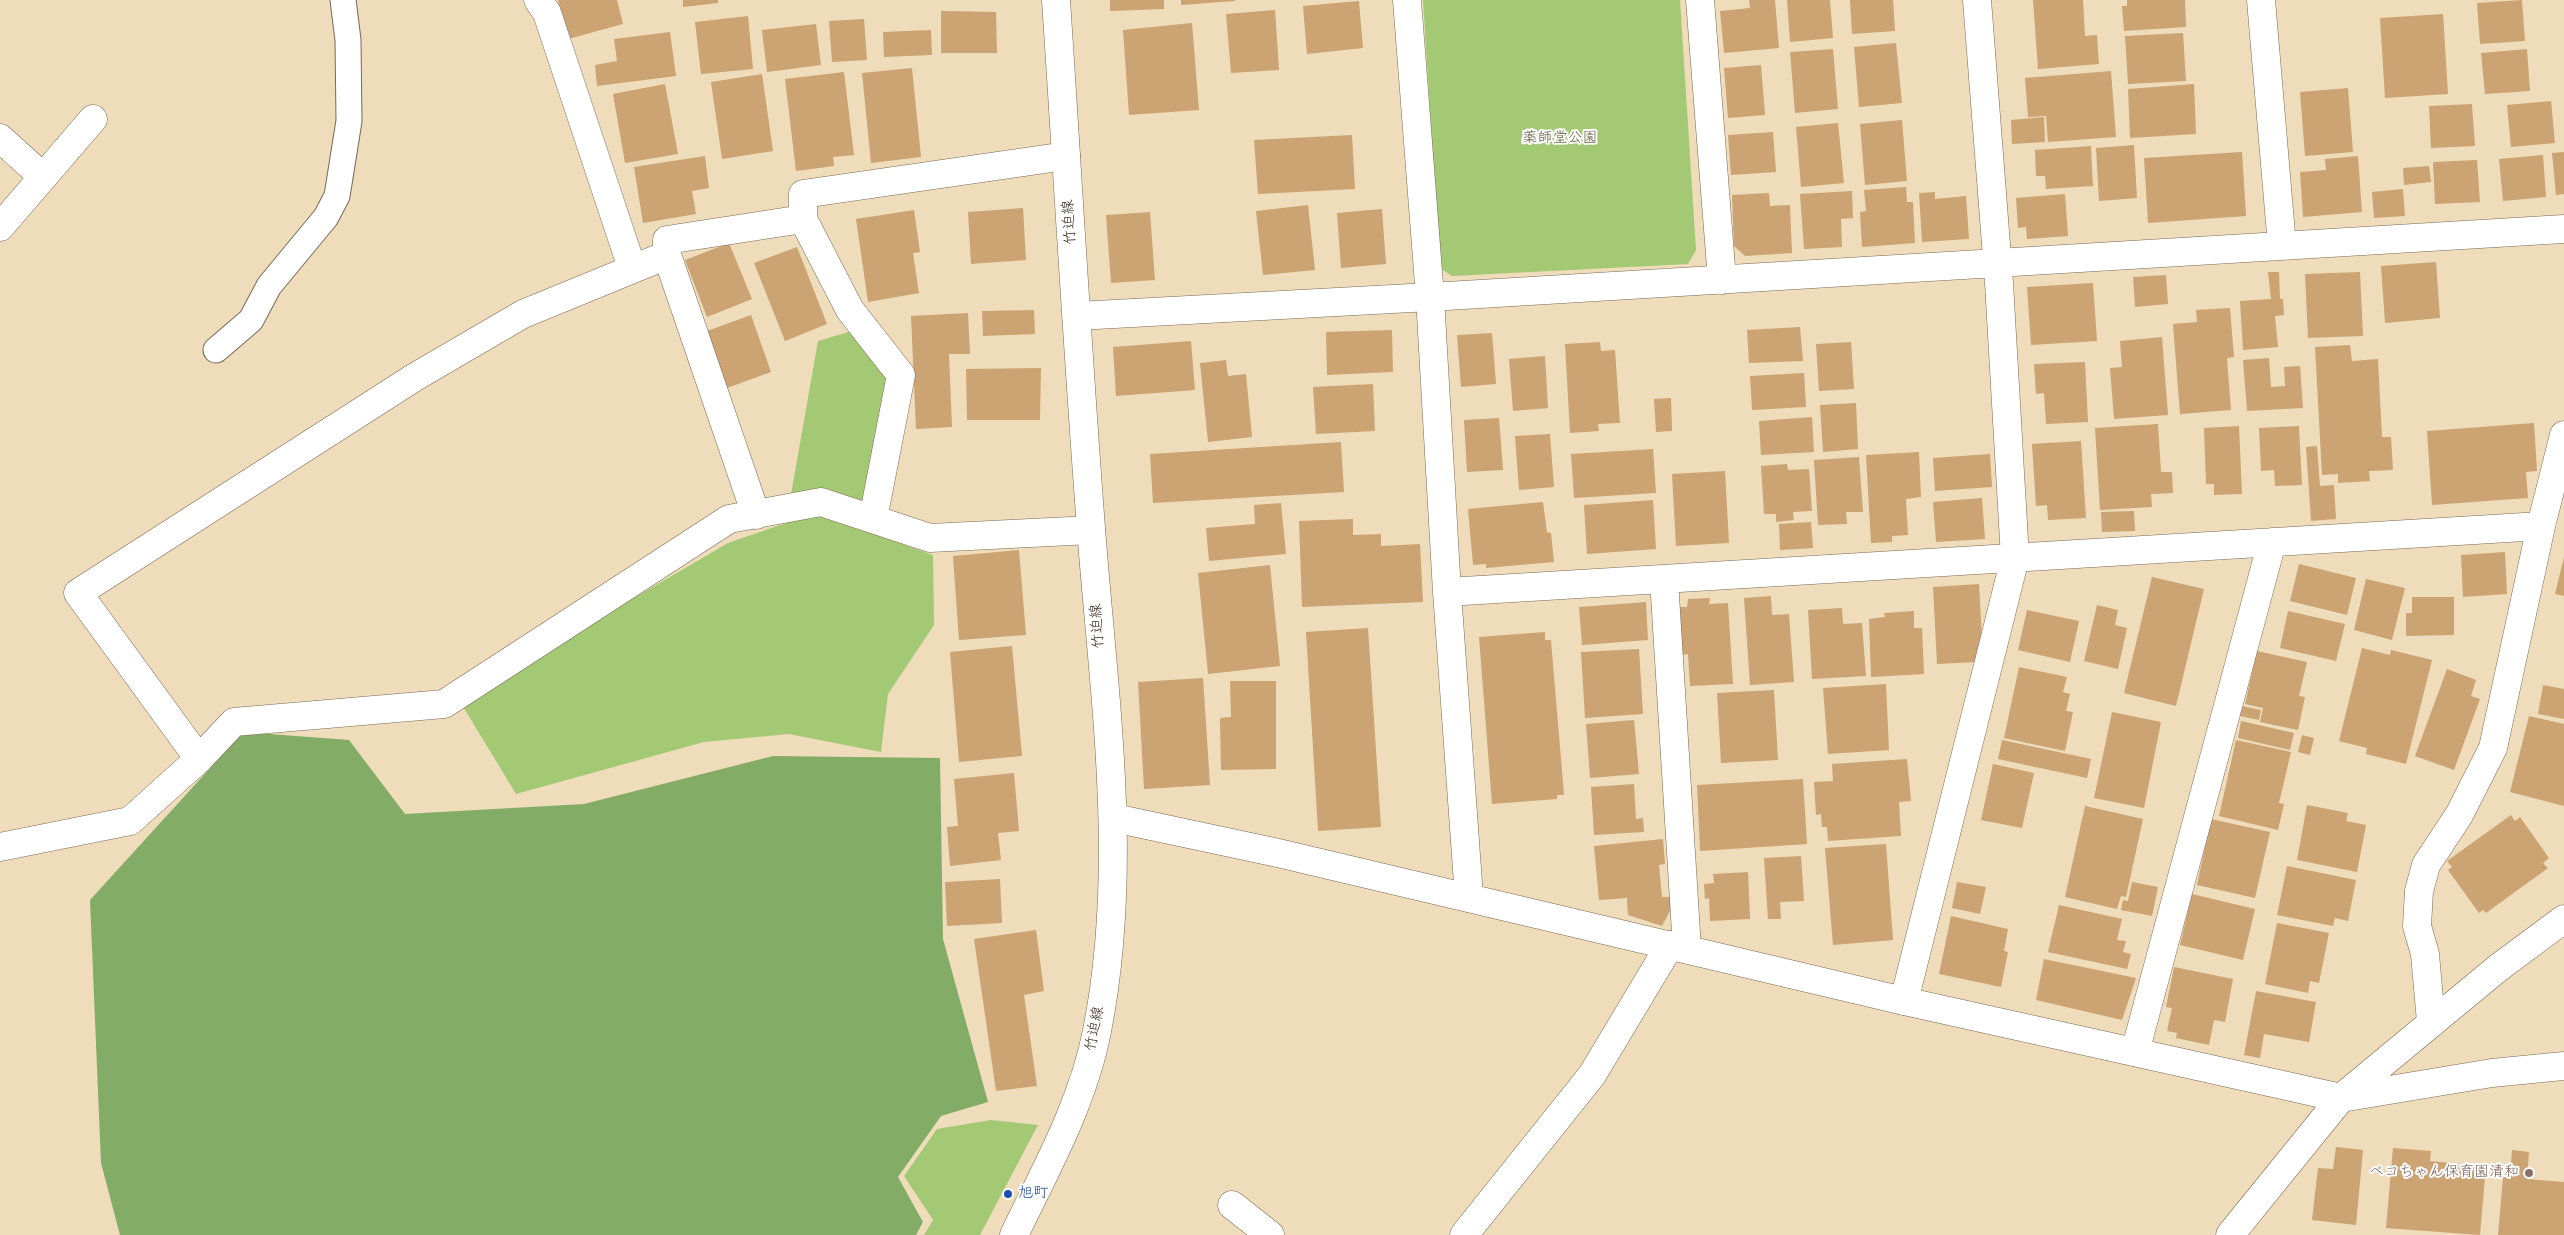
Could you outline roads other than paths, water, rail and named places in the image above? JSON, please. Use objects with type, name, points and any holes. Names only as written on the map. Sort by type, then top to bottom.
[{"type":"street","points":[[538,0],[547,13],[632,268]]},
{"type":"street","name":"竹迫線","points":[[1014,1235],[1070,1119],[1085,1081],[1097,1031],[1112,928],[1114,818],[1091,530],[1056,0]]},
{"type":"street","points":[[1407,0],[1430,297],[1447,592],[1469,897]]},
{"type":"street","points":[[1700,0],[1722,280]]},
{"type":"street","points":[[1904,1001],[2015,558],[1978,0]]},
{"type":"street","points":[[2261,0],[2282,246]]},
{"type":"street","points":[[0,227],[94,119]]},
{"type":"street","points":[[0,138],[43,177]]},
{"type":"street","points":[[873,519],[901,374],[850,310],[803,219],[803,194],[1066,156]]},
{"type":"street","points":[[756,515],[667,255],[667,240],[803,219]]},
{"type":"street","points":[[1077,316],[1997,264],[2564,229]]},
{"type":"street","points":[[199,759],[78,592],[423,372],[523,314],[667,255]]},
{"type":"street","points":[[2431,1022],[2425,954],[2417,926],[2419,891],[2426,865],[2459,815],[2493,748],[2564,435]]},
{"type":"street","points":[[0,847],[130,821],[199,759],[234,722],[444,704],[729,519],[821,502],[930,538],[1091,530]]},
{"type":"street","points":[[1447,592],[2542,526]]},
{"type":"street","points":[[2135,1052],[2272,542]]},
{"type":"street","points":[[1464,1235],[1592,1075],[1679,947],[1664,579]]},
{"type":"street","points":[[1114,818],[1469,897],[1904,1001],[2341,1098],[2492,1072],[2564,1066]]},
{"type":"street","points":[[2230,1235],[2341,1098],[2431,1022],[2564,919]]},
{"type":"street","points":[[1232,1205],[1270,1235]]},
{"type":"lane","points":[[216,350],[251,320],[269,286],[326,217],[337,196],[349,120],[348,40],[343,0]]},
{"type":"place","name":"ペコちゃん保育園清和","points":[[2529,1173]]},
{"type":"place","name":"旭町","points":[[1008,1194]]},
{"type":"park label","name":"薬師堂公園","points":[[1560,139]]}]
